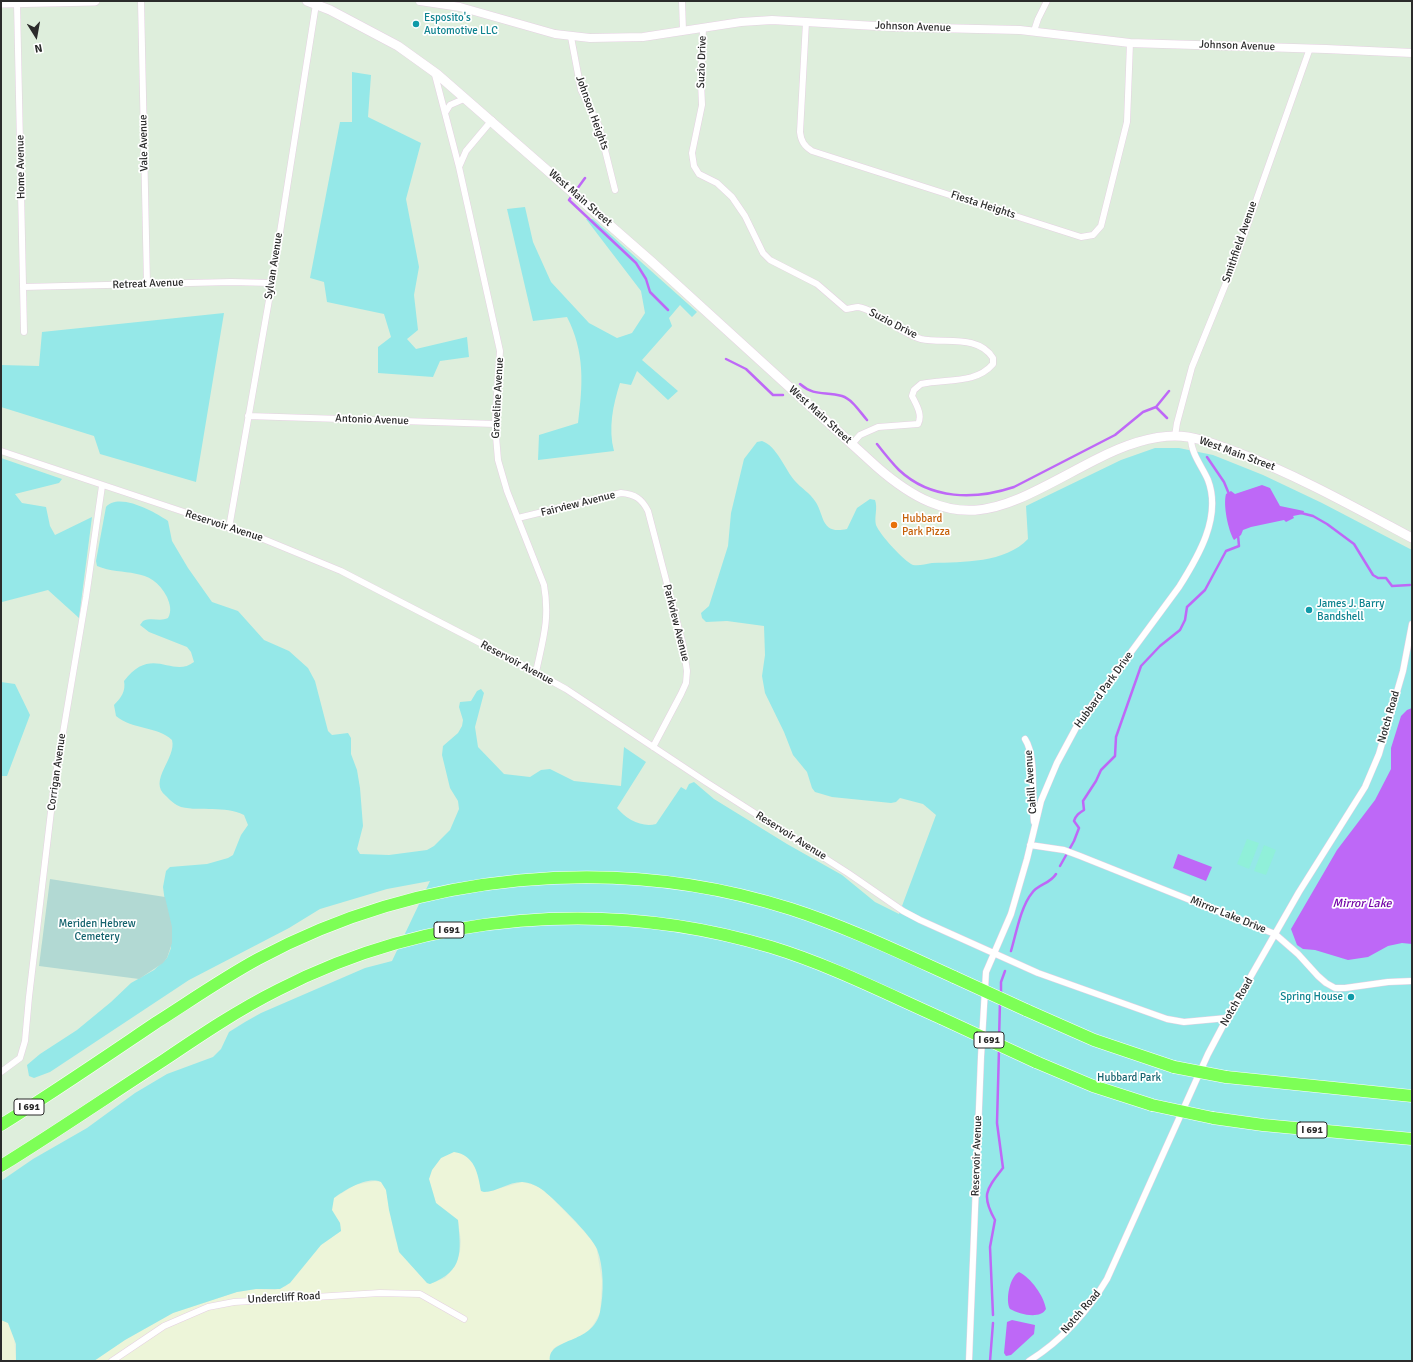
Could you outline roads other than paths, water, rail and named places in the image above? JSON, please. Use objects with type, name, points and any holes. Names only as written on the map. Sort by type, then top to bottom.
[{"type":"highway","name":"I 691","points":[[1,1125],[215,985],[278,949],[323,928],[366,912],[417,897],[478,885],[541,878],[599,877],[655,881],[711,889],[769,902],[821,919],[1106,1045],[1174,1067],[1226,1077],[1412,1096]]},
{"type":"highway","name":"I 691","points":[[1,1166],[225,1020],[279,989],[321,969],[367,952],[433,934],[474,926],[531,919],[581,918],[650,922],[704,930],[756,943],[806,959],[941,1018],[1036,1062],[1105,1090],[1152,1104],[1213,1118],[1257,1124],[1412,1139]]},
{"type":"main road","points":[[1,3],[95,1]]},
{"type":"main road","name":"West Main Street","points":[[316,2],[398,46],[434,72],[466,98],[579,197],[892,480],[917,498],[947,509],[976,511],[1009,503],[1126,446],[1148,439],[1175,436],[1191,438],[1217,445],[1287,473],[1412,538]]},
{"type":"street","name":"Vale Avenue","points":[[141,1],[147,284]]},
{"type":"street","name":"Johnson Avenue","points":[[420,1],[462,4],[544,31],[571,37],[628,39],[764,20],[1034,31],[1130,43],[1310,48],[1412,53]]},
{"type":"street","points":[[682,1],[683,31]]},
{"type":"street","points":[[1034,31],[1047,1]]},
{"type":"street","name":"Sylvan Avenue","points":[[229,528],[272,283],[316,2]]},
{"type":"street","name":"Home Avenue","points":[[17,3],[24,332]]},
{"type":"street","name":"Fiesta Heights","points":[[806,22],[800,132],[803,143],[812,151],[1081,237],[1093,235],[1101,226],[1125,132],[1128,111],[1130,43]]},
{"type":"street","name":"Suzio Drive","points":[[703,28],[701,82],[702,105],[692,153],[694,166],[699,174],[717,183],[736,201],[763,253],[779,266],[817,284],[846,310],[857,307],[872,313],[910,335],[922,339],[972,343],[984,348],[993,358],[993,364],[980,375],[921,384],[914,390],[912,396],[920,414],[918,424],[878,427],[860,436],[852,444]]},
{"type":"street","name":"Johnson Heights","points":[[571,37],[581,90],[599,126],[615,190]]},
{"type":"street","name":"Smithfield Avenue","points":[[1175,436],[1192,367],[1230,272],[1310,48]]},
{"type":"street","name":"Graveline Avenue","points":[[434,72],[459,167],[500,351],[495,424],[498,460],[518,518],[544,585],[546,599],[546,627],[536,672]]},
{"type":"street","points":[[445,113],[450,105],[466,98]]},
{"type":"street","points":[[459,167],[466,152],[492,120]]},
{"type":"street","name":"Retreat Avenue","points":[[23,287],[231,282],[272,283]]},
{"type":"street","name":"Antonio Avenue","points":[[248,416],[495,424]]},
{"type":"street","name":"Hubbard Park Drive","points":[[994,953],[1009,921],[1048,783],[1067,744],[1095,701],[1179,587],[1205,538],[1211,518],[1212,498],[1208,481],[1192,449],[1191,438]]},
{"type":"street","name":"Reservoir Avenue","points":[[1,451],[283,546],[342,571],[536,672],[587,702],[653,747],[848,872],[903,911],[994,953],[1078,988],[1167,1019],[1184,1022],[1227,1018]]},
{"type":"street","name":"Corrigan Avenue","points":[[1,1072],[20,1058],[25,1041],[54,786],[86,597],[102,486]]},
{"type":"street","name":"Fairview Avenue","points":[[518,518],[621,493],[630,493],[637,497]]},
{"type":"street","name":"Parkview Avenue","points":[[637,497],[648,512],[683,645],[687,671],[686,683],[653,747]]},
{"type":"street","name":"Notch Road","points":[[1029,1361],[1049,1346],[1079,1317],[1107,1279],[1208,1054],[1275,934],[1357,800],[1379,754],[1403,671],[1412,624]]},
{"type":"street","name":"Cahill Avenue","points":[[1025,739],[1031,753],[1032,804],[1035,826]]},
{"type":"street","name":"Mirror Lake Drive","points":[[1030,845],[1064,850],[1275,934],[1298,954],[1318,976],[1335,988],[1412,981]]},
{"type":"street","name":"Reservoir Avenue","points":[[969,1361],[985,981],[994,953]]},
{"type":"street","name":"Undercliff Road","points":[[112,1361],[139,1342],[181,1318],[208,1307],[248,1300],[380,1293],[420,1294],[464,1319]]},
{"type":"water","points":[[1262,485],[1270,488],[1280,506],[1304,511],[1303,514],[1293,516],[1294,518],[1286,522],[1284,520],[1243,530],[1241,535],[1234,540],[1227,517],[1225,504],[1226,494],[1231,491],[1235,494]]},
{"type":"water","name":"Mirror Lake","points":[[1412,708],[1412,944],[1402,943],[1388,946],[1368,957],[1348,960],[1315,950],[1303,949],[1297,945],[1291,929],[1337,850],[1375,800],[1391,769],[1391,748],[1401,716],[1407,710]]},
{"type":"water","points":[[1178,854],[1212,867],[1206,881],[1173,868]]},
{"type":"water","points":[[1019,1272],[1028,1278],[1040,1293],[1046,1309],[1043,1312],[1029,1315],[1010,1309],[1008,1300],[1009,1289],[1013,1278]]},
{"type":"water","points":[[1012,1320],[1035,1325],[1034,1334],[1011,1355],[1006,1356],[1004,1353],[1007,1322]]},
{"type":"waterway","points":[[585,178],[569,200],[636,263],[646,279],[650,292],[668,310]]},
{"type":"waterway","points":[[726,359],[746,369],[773,395],[783,395]]},
{"type":"waterway","points":[[800,384],[810,391],[846,398],[856,406],[867,420]]},
{"type":"waterway","points":[[877,444],[899,470],[912,480],[925,487],[954,495],[984,494],[1014,487],[1115,435],[1143,412],[1156,407],[1169,391]]},
{"type":"waterway","points":[[1156,407],[1167,418]]},
{"type":"waterway","points":[[1207,457],[1224,482],[1229,494]]},
{"type":"waterway","points":[[1301,513],[1313,516],[1327,524],[1354,544],[1373,575],[1378,578],[1386,578],[1392,586],[1410,585]]},
{"type":"waterway","points":[[1060,866],[1074,841],[1079,828],[1074,821],[1078,814],[1084,810],[1083,801],[1101,770],[1115,756],[1116,737],[1141,666],[1160,646],[1180,630],[1185,620],[1187,607],[1205,590],[1226,551],[1239,546],[1238,535]]},
{"type":"waterway","points":[[1011,951],[1019,920],[1028,899],[1037,888],[1051,880],[1056,874]]},
{"type":"waterway","points":[[1001,994],[1001,982],[1005,971]]},
{"type":"waterway","points":[[999,1040],[1000,1001]]},
{"type":"waterway","points":[[993,1315],[990,1247],[995,1220],[988,1204],[987,1193],[1003,1168],[997,1123],[999,1049]]},
{"type":"waterway","points":[[990,1361],[993,1323]]},
{"type":"place","name":"Esposito's Automotive LLC","points":[[416,24]]},
{"type":"place","name":"Hubbard Park Pizza","points":[[894,525]]},
{"type":"place","name":"James J. Barry Bandshell","points":[[1309,610]]},
{"type":"place","name":"Spring House","points":[[1351,997]]},
{"type":"park label","name":"Meriden Hebrew Cemetery","points":[[97,930]]},
{"type":"park label","name":"Hubbard Park","points":[[1129,1078]]}]
